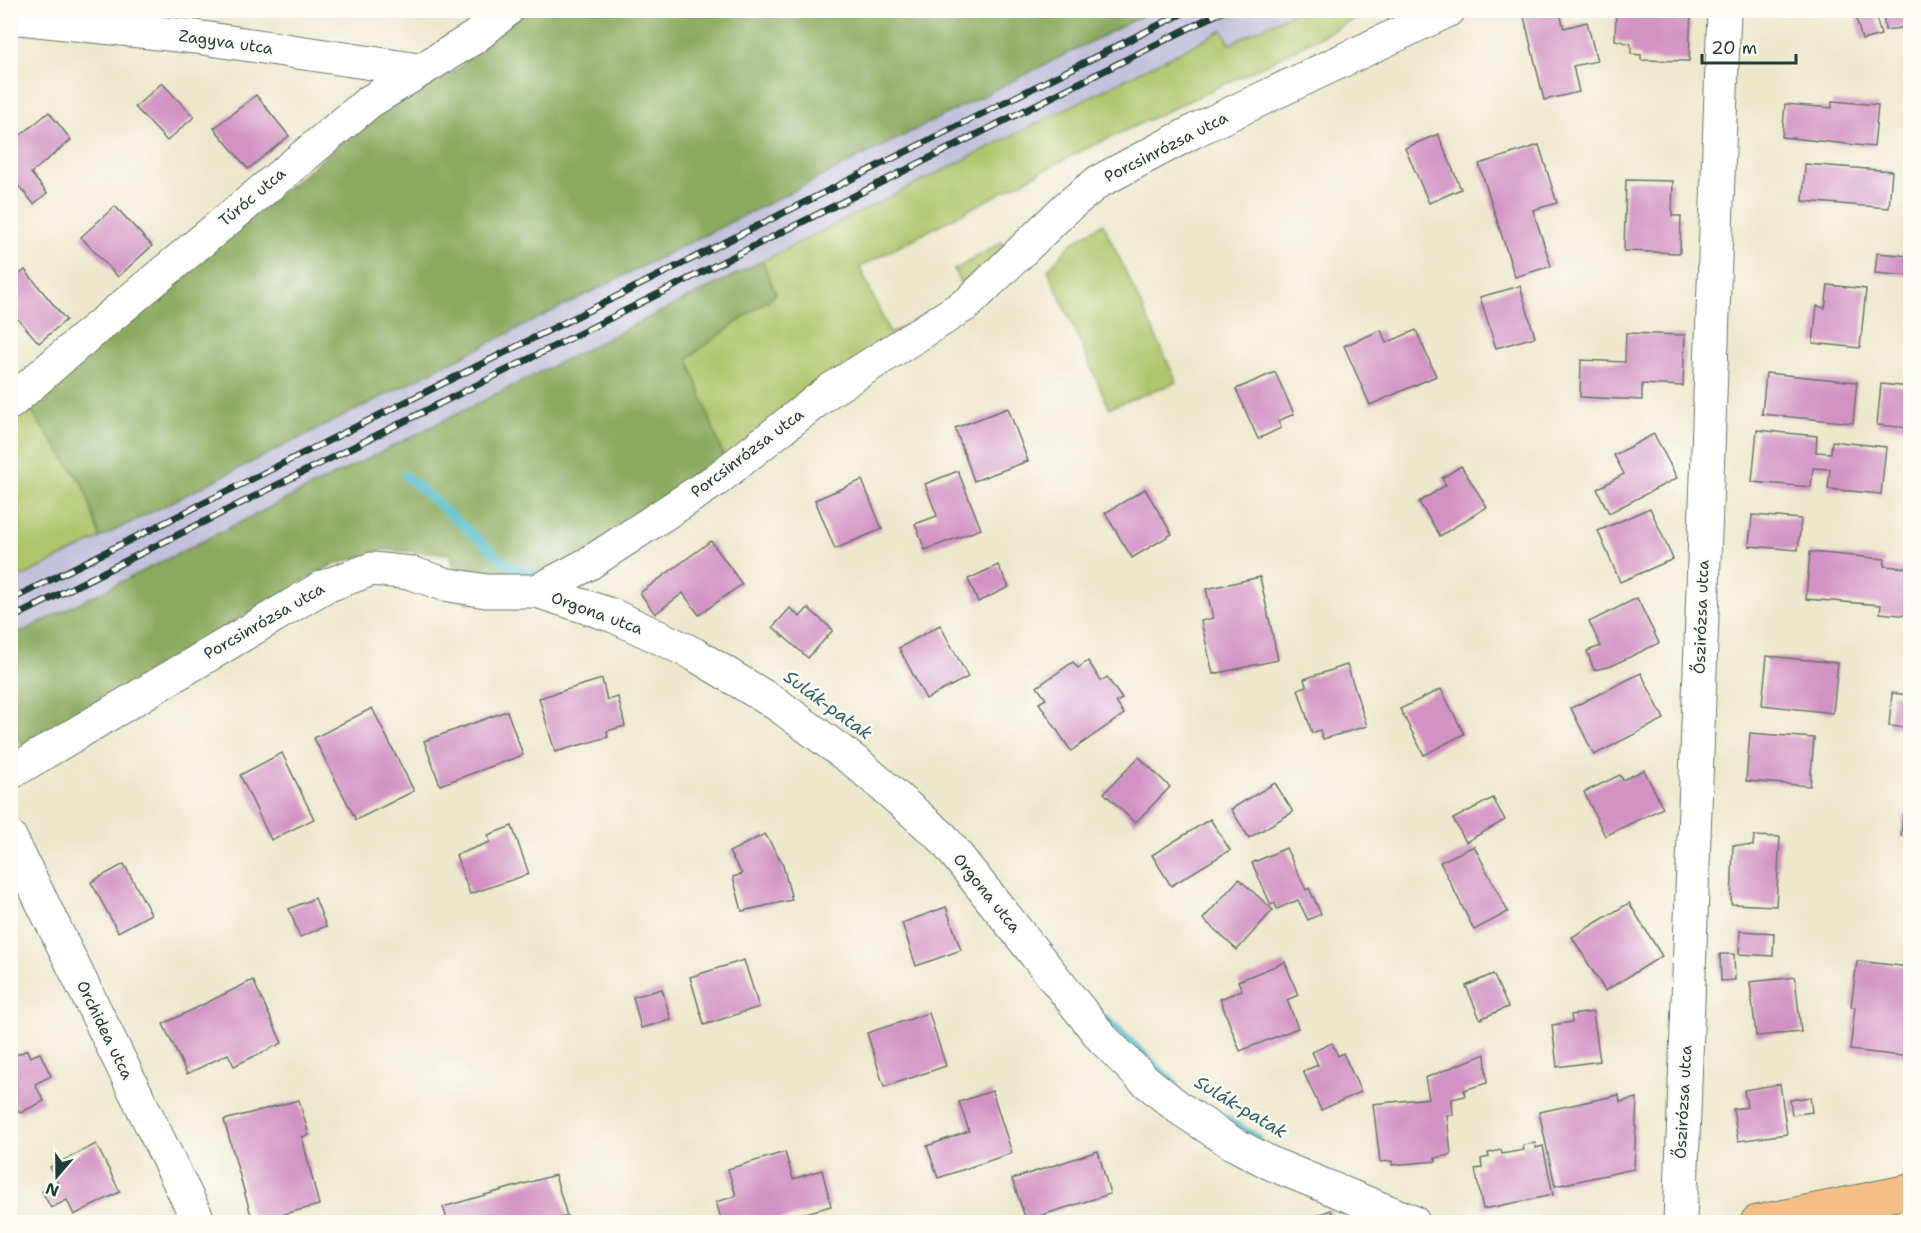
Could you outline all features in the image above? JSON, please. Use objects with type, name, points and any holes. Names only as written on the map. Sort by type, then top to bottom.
[{"type":"main road","points":[[1757,1222],[1911,1191]]},
{"type":"street","name":"Túróc utca","points":[[10,403],[286,169],[369,102],[476,37],[507,10]]},
{"type":"street","name":"Porcsinrózsa utca","points":[[10,773],[322,586],[372,569],[411,573],[444,584],[486,591],[537,591],[588,564],[716,480],[829,391],[939,325],[968,303],[1067,207],[1098,182],[1196,130],[1449,10]]},
{"type":"street","name":"Őszirózsa utca","points":[[1680,1222],[1724,10]]},
{"type":"street","name":"Zagyva utca","points":[[21,15],[196,37],[419,70]]},
{"type":"street","name":"Orgona utca","points":[[537,591],[614,616],[694,654],[778,705],[858,764],[942,837],[1103,1039],[1141,1077],[1179,1108],[1232,1143],[1272,1164],[1413,1222]]},
{"type":"street","name":"Orchidea utca","points":[[10,837],[199,1222]]},
{"type":"shaded area","points":[[1152,11],[1296,11],[1230,44],[1223,31],[11,637],[11,582]]},
{"type":"green space","points":[[522,11],[1152,11],[100,538],[84,486],[26,404],[380,111],[454,72]]},
{"type":"green space","points":[[1296,11],[1370,11],[1253,71],[1075,154],[860,267],[890,334],[965,292],[954,270],[1002,242],[1008,254],[952,308],[824,384],[726,464],[688,358],[776,294],[762,261],[1223,30],[1230,44]]},
{"type":"green space","points":[[1103,223],[1177,382],[1109,408],[1048,270],[1072,243]]},
{"type":"green space","points":[[762,261],[776,294],[688,358],[726,464],[590,576],[466,603],[450,554],[381,550],[330,566],[147,672],[28,746],[11,733],[11,637]]},
{"type":"green space","points":[[26,404],[84,486],[100,538],[11,582],[11,494],[16,490],[11,483],[11,418]]},
{"type":"green space","points":[[11,733],[28,746],[11,759]]},
{"type":"building","points":[[1559,10],[1564,28],[1587,22],[1597,61],[1573,66],[1579,92],[1544,100],[1524,17]]},
{"type":"building","points":[[1623,10],[1691,10],[1689,61],[1641,60],[1641,55],[1631,54],[1631,44],[1615,40],[1616,12],[1623,13]]},
{"type":"building","points":[[1854,10],[1874,10],[1881,35],[1862,40]]},
{"type":"building","points":[[1883,10],[1910,10],[1910,27],[1885,30]]},
{"type":"building","points":[[162,83],[194,117],[167,141],[135,107]]},
{"type":"building","points":[[256,95],[289,136],[248,169],[214,128]]},
{"type":"building","points":[[1832,101],[1878,105],[1874,147],[1782,137],[1785,104],[1832,108]]},
{"type":"building","points":[[49,112],[71,140],[31,173],[47,193],[34,204],[17,184],[10,189],[10,133],[16,139]]},
{"type":"building","points":[[1438,134],[1461,189],[1429,203],[1405,148]]},
{"type":"building","points":[[1539,145],[1557,203],[1533,210],[1551,266],[1515,277],[1479,164]]},
{"type":"building","points":[[1805,164],[1892,171],[1889,208],[1803,201]]},
{"type":"building","points":[[1626,180],[1673,181],[1672,216],[1681,216],[1680,253],[1624,251]]},
{"type":"building","points":[[115,206],[152,246],[118,277],[81,237]]},
{"type":"building","points":[[1877,253],[1910,256],[1910,276],[1875,273]]},
{"type":"building","points":[[25,270],[66,320],[39,343],[10,310],[10,282]]},
{"type":"building","points":[[1828,285],[1866,289],[1860,348],[1813,343],[1817,306],[1825,308]]},
{"type":"building","points":[[1520,286],[1535,337],[1496,348],[1480,297]]},
{"type":"building","points":[[1381,330],[1386,343],[1416,330],[1436,376],[1370,405],[1344,346]]},
{"type":"building","points":[[1626,333],[1685,335],[1683,386],[1642,384],[1642,400],[1580,397],[1581,360],[1625,362]]},
{"type":"building","points":[[1275,372],[1294,414],[1278,421],[1281,428],[1258,439],[1236,389]]},
{"type":"building","points":[[1766,373],[1857,382],[1853,423],[1762,414]]},
{"type":"building","points":[[1881,384],[1910,387],[1910,428],[1877,425]]},
{"type":"building","points":[[1008,408],[1028,461],[974,481],[955,428]]},
{"type":"building","points":[[1757,430],[1817,436],[1816,452],[1831,453],[1832,441],[1886,447],[1881,494],[1828,489],[1830,469],[1813,468],[1811,487],[1752,482]]},
{"type":"building","points":[[1654,434],[1677,478],[1609,513],[1597,489],[1624,474],[1614,455]]},
{"type":"building","points":[[1461,466],[1487,507],[1440,536],[1419,502],[1446,485],[1442,478]]},
{"type":"building","points":[[958,471],[981,529],[925,550],[915,524],[937,516],[925,484]]},
{"type":"building","points":[[862,480],[882,529],[835,549],[815,500]]},
{"type":"building","points":[[1145,489],[1172,534],[1132,558],[1105,513]]},
{"type":"building","points":[[1650,508],[1673,559],[1620,582],[1598,531]]},
{"type":"building","points":[[1752,515],[1801,519],[1798,550],[1749,546]]},
{"type":"building","points":[[711,541],[742,584],[699,615],[683,593],[655,614],[640,593]]},
{"type":"building","points":[[1810,552],[1885,559],[1884,566],[1910,568],[1910,616],[1880,613],[1881,605],[1806,599]]},
{"type":"building","points":[[998,565],[1009,587],[978,602],[968,579]]},
{"type":"building","points":[[1260,577],[1278,660],[1213,674],[1201,621],[1213,618],[1206,589]]},
{"type":"building","points":[[1637,598],[1659,643],[1611,666],[1594,670],[1587,651],[1601,646],[1589,622]]},
{"type":"building","points":[[790,608],[800,617],[808,608],[833,630],[808,658],[773,627]]},
{"type":"building","points":[[940,625],[968,677],[926,699],[899,648]]},
{"type":"building","points":[[1767,656],[1838,663],[1833,713],[1762,705]]},
{"type":"building","points":[[1088,661],[1101,681],[1107,677],[1122,699],[1116,702],[1124,714],[1071,751],[1039,703],[1046,699],[1037,687],[1073,662],[1078,668]]},
{"type":"building","points":[[1347,665],[1367,726],[1323,739],[1320,730],[1312,733],[1298,689],[1306,686],[1304,679]]},
{"type":"building","points":[[1641,673],[1664,719],[1594,755],[1571,708]]},
{"type":"building","points":[[602,679],[607,700],[618,697],[625,726],[607,731],[608,737],[555,752],[539,698]]},
{"type":"building","points":[[1441,689],[1464,734],[1424,755],[1400,709]]},
{"type":"building","points":[[1892,693],[1910,695],[1910,728],[1889,726]]},
{"type":"building","points":[[372,708],[414,791],[356,820],[314,738]]},
{"type":"building","points":[[507,711],[523,755],[440,785],[424,741]]},
{"type":"building","points":[[1750,733],[1814,738],[1810,786],[1746,781]]},
{"type":"building","points":[[282,753],[314,819],[271,840],[240,775]]},
{"type":"building","points":[[1139,757],[1170,787],[1135,823],[1104,793]]},
{"type":"building","points":[[1644,770],[1663,808],[1605,836],[1584,792],[1620,775],[1623,780]]},
{"type":"building","points":[[1275,783],[1293,812],[1249,838],[1231,809]]},
{"type":"building","points":[[1493,798],[1505,820],[1466,842],[1453,819]]},
{"type":"building","points":[[1903,815],[1910,816],[1910,837],[1901,836]]},
{"type":"building","points":[[1210,819],[1230,850],[1171,886],[1152,855]]},
{"type":"building","points":[[512,826],[529,874],[470,894],[456,855],[490,842],[488,835]]},
{"type":"building","points":[[765,834],[782,862],[792,900],[742,911],[733,877],[742,874],[729,852]]},
{"type":"building","points":[[1754,836],[1780,837],[1776,906],[1731,904],[1733,845],[1753,846]]},
{"type":"building","points":[[1474,846],[1508,912],[1474,930],[1440,862]]},
{"type":"building","points":[[1286,848],[1306,890],[1309,888],[1321,914],[1308,920],[1298,900],[1277,909],[1275,903],[1271,905],[1252,863]]},
{"type":"building","points":[[124,864],[151,914],[118,932],[91,882]]},
{"type":"building","points":[[1239,879],[1273,910],[1237,950],[1203,919]]},
{"type":"building","points":[[315,898],[326,926],[300,937],[289,909]]},
{"type":"building","points":[[1629,903],[1662,956],[1605,991],[1572,937]]},
{"type":"building","points":[[946,907],[961,950],[916,966],[902,923]]},
{"type":"building","points":[[1740,931],[1774,933],[1773,956],[1739,954]]},
{"type":"building","points":[[1720,954],[1734,954],[1735,980],[1721,981]]},
{"type":"building","points":[[744,960],[759,1007],[704,1025],[690,977]]},
{"type":"building","points":[[1857,961],[1910,967],[1910,1057],[1850,1050],[1855,1007],[1851,1007]]},
{"type":"building","points":[[1285,962],[1298,995],[1287,1000],[1298,1028],[1240,1051],[1220,999],[1242,990],[1238,981]]},
{"type":"building","points":[[1493,974],[1508,1007],[1480,1019],[1466,986]]},
{"type":"building","points":[[1795,977],[1801,1032],[1756,1036],[1750,982]]},
{"type":"building","points":[[253,980],[282,1043],[234,1066],[228,1054],[187,1074],[163,1024]]},
{"type":"building","points":[[662,989],[671,1020],[641,1028],[633,997]]},
{"type":"building","points":[[1593,1012],[1600,1061],[1557,1067],[1552,1025],[1572,1022],[1571,1015]]},
{"type":"building","points":[[929,1013],[946,1066],[884,1087],[867,1033]]},
{"type":"building","points":[[1332,1043],[1338,1056],[1343,1053],[1361,1092],[1321,1110],[1303,1071],[1318,1065],[1312,1052]]},
{"type":"building","points":[[27,1050],[30,1057],[40,1053],[51,1076],[35,1084],[44,1101],[20,1113],[10,1094],[10,1067],[16,1064],[12,1057]]},
{"type":"building","points":[[1485,1054],[1487,1083],[1464,1090],[1465,1096],[1452,1099],[1453,1115],[1447,1115],[1451,1155],[1435,1158],[1436,1161],[1392,1165],[1392,1161],[1380,1162],[1373,1104],[1429,1098],[1425,1078]]},
{"type":"building","points":[[1780,1084],[1787,1134],[1738,1141],[1733,1109],[1747,1107],[1744,1090]]},
{"type":"building","points":[[992,1091],[1012,1153],[938,1178],[927,1146],[969,1131],[959,1102]]},
{"type":"building","points":[[1619,1095],[1620,1102],[1637,1098],[1634,1169],[1555,1186],[1539,1112]]},
{"type":"building","points":[[1810,1097],[1812,1112],[1792,1115],[1790,1100]]},
{"type":"building","points":[[299,1100],[309,1135],[302,1137],[319,1205],[253,1222],[224,1120]]},
{"type":"building","points":[[1535,1143],[1536,1148],[1543,1146],[1553,1195],[1483,1209],[1475,1169],[1482,1168],[1481,1159],[1489,1157],[1488,1153],[1501,1150],[1502,1154],[1524,1150],[1523,1145]]},
{"type":"building","points":[[96,1144],[120,1192],[74,1215],[67,1200],[51,1208],[42,1191],[58,1183],[50,1167]]},
{"type":"building","points":[[1098,1151],[1110,1194],[1026,1220],[1012,1179]]},
{"type":"building","points":[[785,1152],[793,1179],[822,1170],[831,1206],[774,1222],[722,1222],[716,1202],[736,1196],[728,1169]]},
{"type":"building","points":[[555,1175],[567,1216],[543,1222],[448,1222],[443,1207]]},
{"type":"building","points":[[1331,1210],[1334,1220],[1346,1216],[1348,1222],[1299,1222]]},
{"type":"building","points":[[132,1216],[135,1222],[118,1222]]},
{"type":"waterway","name":"Sulák-patak","points":[[405,475],[508,565],[542,576]]},
{"type":"waterway","name":"Sulák-patak","points":[[1106,1019],[1174,1084]]},
{"type":"waterway","name":"Sulák-patak","points":[[1217,1114],[1257,1138]]},
{"type":"railway","points":[[10,600],[1189,10]]},
{"type":"railway","points":[[10,619],[1225,10]]}]
